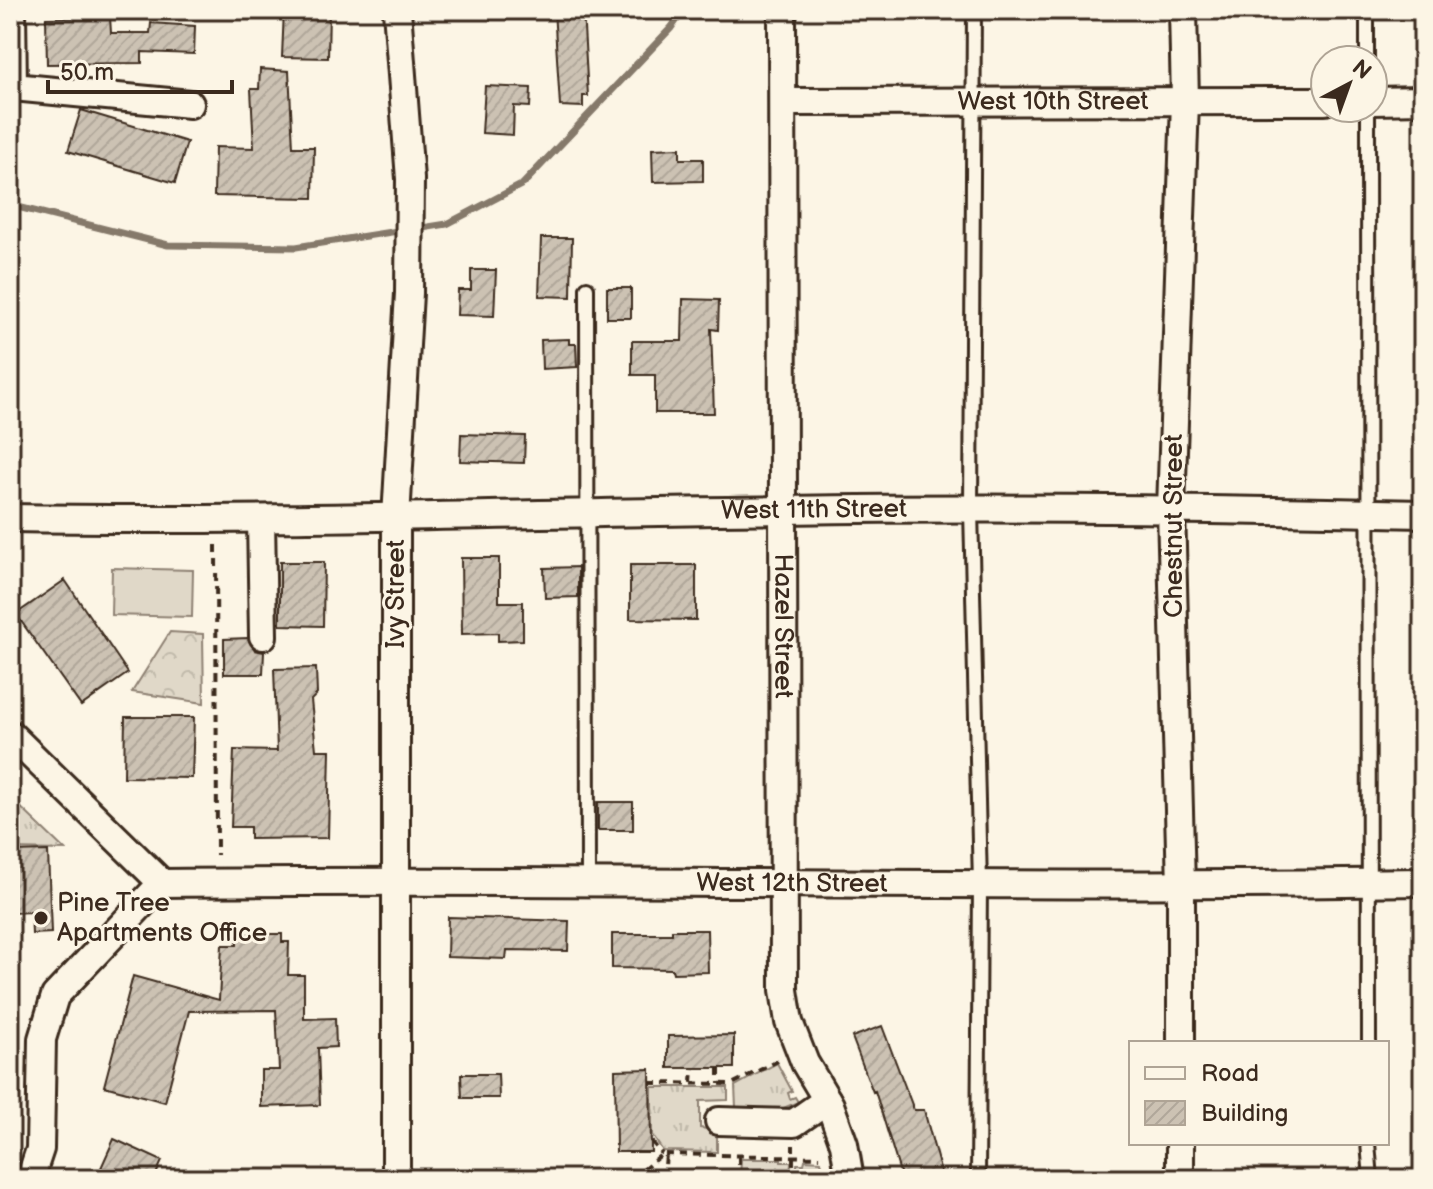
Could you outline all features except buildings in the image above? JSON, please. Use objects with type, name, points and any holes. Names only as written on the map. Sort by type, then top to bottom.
[{"type":"street","points":[[12,10],[13,87],[190,104]]},
{"type":"street","name":"Ivy Street","points":[[396,1179],[396,518],[409,288],[410,179],[397,10]]},
{"type":"street","name":"Hazel Street","points":[[782,10],[784,990],[789,1022],[805,1063],[827,1100],[844,1144],[850,1179]]},
{"type":"street","name":"Chestnut Street","points":[[1181,1041],[1181,886],[1171,509],[1185,101],[1183,10]]},
{"type":"street","points":[[1389,101],[1423,100]]},
{"type":"street","name":"West 10th Street","points":[[783,102],[1309,101]]},
{"type":"street","name":"West 11th Street","points":[[10,518],[396,518],[784,510],[1171,509],[1423,514]]},
{"type":"street","points":[[261,519],[263,636]]},
{"type":"street","points":[[10,734],[162,883],[55,996],[42,1039],[40,1149],[30,1179]]},
{"type":"street","name":"West 12th Street","points":[[162,883],[784,882],[1181,886],[1423,882]]},
{"type":"street","points":[[719,1121],[794,1123],[827,1100]]},
{"type":"street","points":[[1180,1145],[1180,1179]]},
{"type":"lane","points":[[974,10],[971,510],[980,884],[978,1179]]},
{"type":"lane","points":[[1367,10],[1367,44]]},
{"type":"lane","points":[[1368,124],[1369,1041]]},
{"type":"lane","points":[[587,288],[588,882]]},
{"type":"lane","points":[[1368,1145],[1371,1179]]},
{"type":"path","points":[[216,545],[217,855]]},
{"type":"path","points":[[650,1083],[732,1084],[778,1061]]},
{"type":"path","points":[[692,1083],[693,1068]]},
{"type":"path","points":[[719,1068],[719,1084]]},
{"type":"path","points":[[651,1141],[664,1154],[664,1178]]},
{"type":"path","points":[[632,1179],[664,1154],[822,1157]]},
{"type":"path","points":[[739,1155],[739,1179]]},
{"type":"path","points":[[793,1155],[793,1179]]},
{"type":"green space","points":[[112,568],[193,570],[192,617],[111,615]]},
{"type":"green space","points":[[170,632],[203,634],[204,703],[132,692]]},
{"type":"green space","points":[[10,797],[65,850],[10,849]]},
{"type":"green space","points":[[777,1063],[792,1091],[788,1093],[790,1099],[795,1097],[798,1102],[781,1109],[736,1107],[735,1086]]},
{"type":"green space","points":[[652,1087],[728,1087],[728,1100],[700,1101],[700,1128],[708,1129],[717,1137],[717,1152],[663,1151],[652,1135]]},
{"type":"green space","points":[[741,1159],[791,1162],[790,1179],[740,1179]]},
{"type":"green space","points":[[805,1160],[821,1161],[825,1179],[797,1179],[797,1164],[804,1164]]},
{"type":"waterway","points":[[416,229],[447,224],[523,184],[671,28],[684,10]]},
{"type":"waterway","points":[[10,205],[168,245],[296,247],[404,230]]},
{"type":"place","name":"Pine Tree Apartments Office","points":[[41,918]]}]
